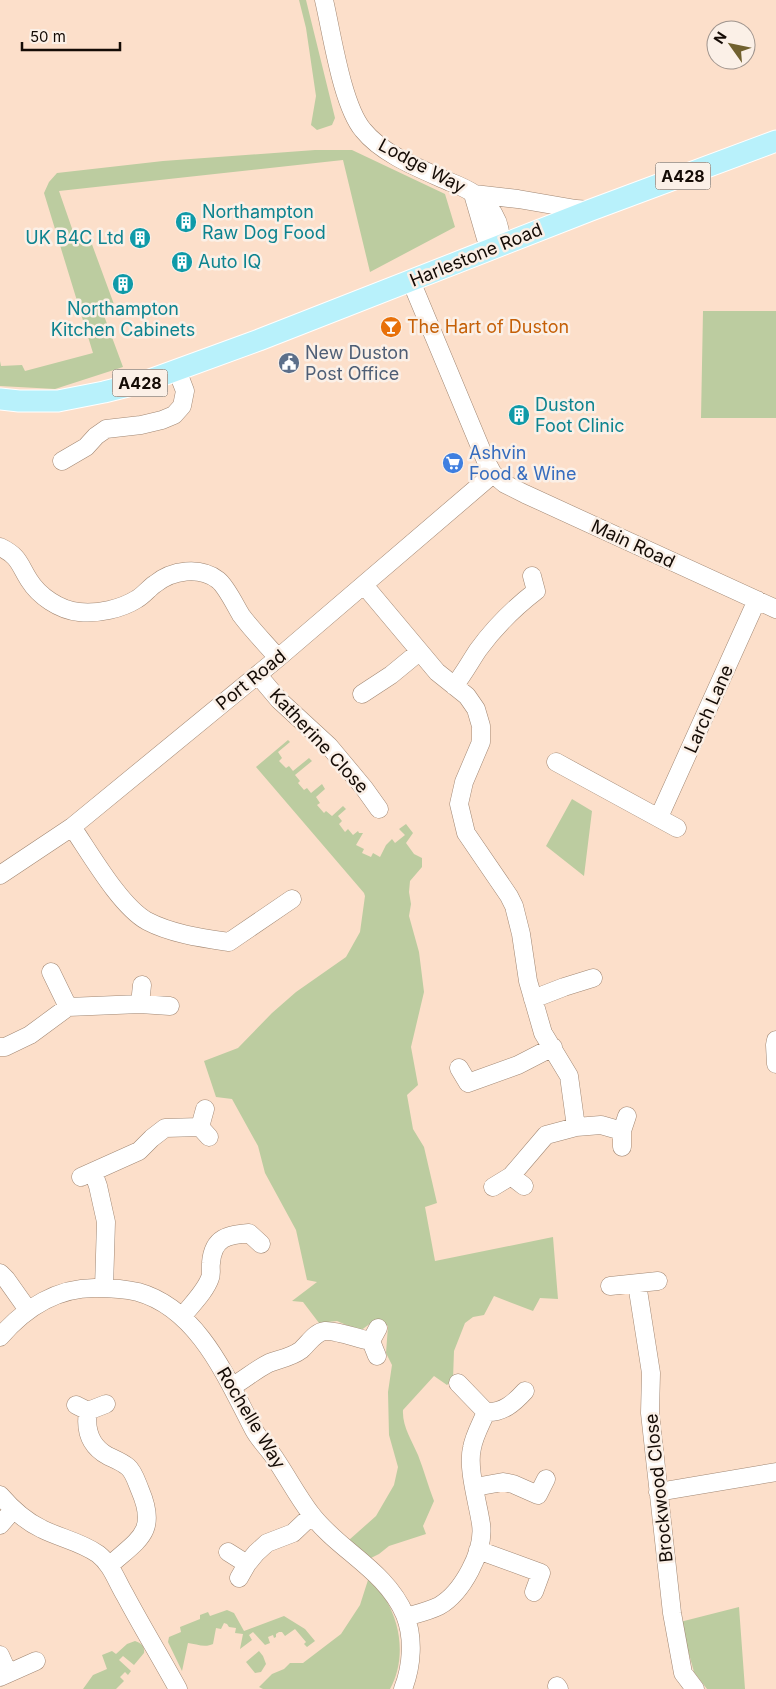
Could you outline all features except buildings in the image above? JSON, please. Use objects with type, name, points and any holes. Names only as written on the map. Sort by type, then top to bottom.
[{"type":"main road","name":"Harlestone Road","points":[[0,399],[38,402],[75,398],[144,382],[411,282],[494,247],[776,141]]},
{"type":"street","name":"Lodge Way","points":[[324,0],[344,86],[353,114],[362,129],[373,141],[386,150],[473,194]]},
{"type":"street","points":[[473,194],[591,210]]},
{"type":"street","points":[[473,194],[488,205],[498,225],[501,235],[494,247]]},
{"type":"street","points":[[411,282],[462,406],[493,474]]},
{"type":"street","points":[[62,461],[86,447],[106,429],[141,425],[174,415],[182,406],[185,391],[177,370]]},
{"type":"street","name":"Port Road","points":[[0,875],[72,827],[258,675],[493,474]]},
{"type":"street","name":"Main Road","points":[[493,474],[505,484],[524,494],[776,609]]},
{"type":"street","points":[[0,547],[17,558],[30,581],[42,596],[59,606],[78,612],[116,609],[137,599],[156,582],[177,572],[201,571],[219,580],[242,616],[278,658]]},
{"type":"street","points":[[364,585],[437,672],[467,696],[476,709],[481,726],[481,742],[464,782],[459,804],[463,825],[466,833],[514,906],[522,934],[528,981],[543,1033],[569,1076],[576,1127]]},
{"type":"street","points":[[454,686],[467,670],[477,651],[498,625],[538,589]]},
{"type":"street","name":"Larch Lane","points":[[659,818],[757,600]]},
{"type":"street","points":[[360,695],[391,675],[419,652]]},
{"type":"street","name":"Katherine Close","points":[[258,675],[279,700],[329,746],[379,809]]},
{"type":"street","points":[[556,762],[677,828]]},
{"type":"street","points":[[72,827],[120,896],[133,911],[146,921],[184,934],[229,942],[292,899]]},
{"type":"street","points":[[51,972],[68,1007]]},
{"type":"street","points":[[533,999],[564,986],[594,978]]},
{"type":"street","points":[[140,1004],[142,985]]},
{"type":"street","points":[[0,1048],[30,1035],[68,1007],[140,1004],[170,1006]]},
{"type":"street","points":[[776,1040],[776,1064]]},
{"type":"street","points":[[464,1083],[518,1065],[553,1047]]},
{"type":"street","points":[[104,1288],[106,1222],[98,1186],[87,1174],[139,1151],[165,1128],[204,1132],[205,1109]]},
{"type":"street","points":[[493,1187],[518,1181],[546,1135],[576,1127],[601,1125],[623,1131]]},
{"type":"street","points":[[182,1317],[211,1277],[213,1250],[219,1241],[228,1235],[255,1232]]},
{"type":"street","points":[[0,1273],[28,1310]]},
{"type":"street","points":[[610,1286],[658,1281]]},
{"type":"street","name":"Brockwood Close","points":[[637,1284],[651,1372],[650,1414],[675,1630],[683,1672],[695,1689]]},
{"type":"street","name":"Rochelle Way","points":[[0,1337],[9,1326],[28,1310],[48,1298],[63,1292],[91,1287],[139,1292],[168,1306],[182,1317],[200,1337],[233,1386],[255,1432],[275,1458],[312,1515],[337,1542],[382,1580],[392,1591],[406,1617],[410,1633],[409,1668],[403,1689]]},
{"type":"street","points":[[233,1386],[268,1364],[287,1358],[323,1331],[336,1331],[344,1335],[375,1342]]},
{"type":"street","points":[[458,1382],[486,1412],[496,1412],[505,1408],[515,1402],[525,1392]]},
{"type":"street","points":[[106,1404],[82,1408],[92,1443],[105,1454],[128,1467],[137,1482],[146,1504],[148,1517],[146,1527],[140,1537],[110,1566]]},
{"type":"street","points":[[406,1617],[439,1606],[453,1595],[464,1582],[472,1567],[481,1538],[482,1526],[472,1472],[472,1448],[486,1412]]},
{"type":"street","points":[[658,1492],[776,1472]]},
{"type":"street","points":[[475,1487],[503,1482],[513,1484],[538,1495],[546,1479]]},
{"type":"street","points":[[0,1495],[13,1510],[42,1529],[87,1548],[99,1555],[110,1566],[124,1595],[178,1689]]},
{"type":"street","points":[[0,1525],[13,1510]]},
{"type":"street","points":[[228,1552],[243,1571],[256,1553],[267,1543],[293,1533],[312,1515]]},
{"type":"street","points":[[478,1550],[541,1573],[534,1592]]},
{"type":"street","points":[[0,1655],[4,1675],[36,1661]]},
{"type":"green space","points":[[299,0],[306,0],[335,118],[332,125],[317,130],[311,125],[316,96],[306,28]]},
{"type":"green space","points":[[315,150],[352,150],[445,194],[455,227],[370,272],[343,160],[59,191],[77,243],[90,239],[115,307],[103,313],[123,367],[55,389],[0,386],[0,361],[1,366],[22,365],[25,371],[93,353],[44,193],[49,182],[57,173],[163,161]]},
{"type":"green space","points":[[703,311],[776,311],[776,418],[701,418]]},
{"type":"green space","points":[[288,740],[290,742],[278,752],[282,758],[279,761],[286,768],[289,766],[293,771],[309,758],[312,761],[295,775],[300,781],[298,783],[304,790],[307,788],[311,793],[322,784],[325,789],[316,797],[320,803],[317,805],[324,813],[326,811],[332,816],[343,806],[346,809],[338,816],[342,821],[339,824],[345,832],[348,829],[353,835],[358,831],[363,833],[356,845],[364,849],[362,853],[371,857],[373,853],[380,857],[386,845],[392,839],[395,843],[405,835],[399,829],[406,824],[413,833],[406,843],[414,854],[422,858],[422,867],[410,881],[409,892],[411,904],[409,916],[419,952],[424,992],[411,1047],[418,1085],[407,1095],[413,1129],[424,1147],[437,1203],[425,1207],[435,1261],[553,1237],[558,1299],[540,1298],[533,1311],[494,1296],[484,1315],[473,1317],[465,1323],[454,1351],[453,1379],[447,1385],[434,1376],[403,1410],[406,1428],[418,1455],[434,1501],[423,1526],[426,1534],[389,1546],[371,1558],[349,1540],[376,1516],[394,1485],[398,1467],[389,1435],[388,1392],[392,1365],[386,1353],[388,1326],[375,1320],[360,1331],[337,1321],[319,1323],[303,1302],[292,1301],[317,1282],[307,1280],[296,1230],[265,1173],[258,1146],[232,1099],[216,1097],[204,1061],[238,1048],[272,1013],[296,992],[346,957],[360,932],[364,893],[256,767]]},
{"type":"green space","points":[[572,799],[592,811],[584,876],[546,846]]},
{"type":"green space","points":[[368,1580],[386,1600],[398,1633],[400,1656],[395,1679],[390,1689],[263,1689],[259,1687],[272,1674],[284,1669],[290,1663],[303,1663],[341,1634],[360,1605]]},
{"type":"green space","points":[[739,1607],[745,1689],[707,1689],[694,1672],[680,1622]]},
{"type":"green space","points":[[227,1610],[234,1613],[244,1631],[284,1616],[305,1629],[315,1641],[307,1647],[304,1644],[306,1642],[295,1629],[285,1636],[282,1632],[279,1632],[274,1638],[273,1635],[268,1637],[270,1643],[265,1645],[253,1632],[249,1635],[252,1640],[240,1649],[243,1634],[235,1633],[236,1628],[229,1627],[224,1623],[221,1629],[216,1628],[213,1644],[204,1646],[188,1643],[182,1671],[168,1642],[169,1637],[181,1632],[180,1627],[200,1619],[200,1615],[208,1612],[210,1616]]},
{"type":"green space","points":[[135,1641],[142,1645],[144,1653],[134,1665],[123,1656],[119,1660],[131,1671],[128,1675],[125,1672],[120,1677],[124,1681],[116,1689],[83,1689],[93,1675],[107,1669],[102,1655],[112,1651],[116,1654],[127,1644]]},
{"type":"green space","points":[[259,1651],[266,1664],[261,1672],[255,1673],[246,1662]]},
{"type":"place","name":"Northampton Raw Dog Food","points":[[186,222]]},
{"type":"place","name":"UK B4C Ltd","points":[[140,238]]},
{"type":"place","name":"Auto IQ","points":[[182,262]]},
{"type":"place","name":"Northampton Kitchen Cabinets","points":[[123,284]]},
{"type":"place","name":"The Hart of Duston","points":[[391,327]]},
{"type":"place","name":"New Duston Post Office","points":[[289,363]]},
{"type":"place","name":"Duston Foot Clinic","points":[[519,415]]},
{"type":"place","name":"Ashvin Food & Wine","points":[[453,463]]}]
